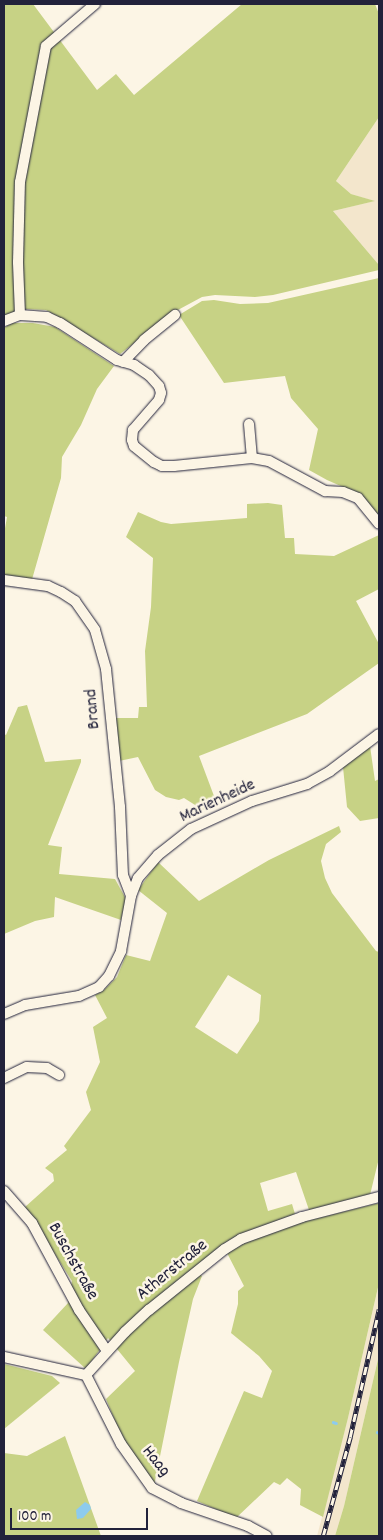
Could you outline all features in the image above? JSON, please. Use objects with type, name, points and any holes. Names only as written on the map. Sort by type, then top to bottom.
[{"type":"street","points":[[20,315],[18,262],[20,182],[46,46],[95,4]]},
{"type":"street","points":[[4,321],[20,315],[40,316],[60,323],[118,360],[149,375],[159,386],[161,393],[159,400],[133,430],[132,440],[134,446],[154,462],[162,466],[174,466],[252,458],[269,461],[325,491],[343,492],[358,498],[379,524]]},
{"type":"street","points":[[123,362],[144,340],[176,315]]},
{"type":"street","points":[[249,424],[252,458]]},
{"type":"street","name":"Brand","points":[[4,580],[48,586],[61,592],[75,601],[95,630],[106,670],[120,807],[123,875],[131,896]]},
{"type":"street","name":"Marienheide","points":[[4,1014],[25,1005],[79,996],[100,987],[109,976],[121,951],[131,896],[138,878],[158,855],[191,829],[252,801],[307,784],[330,771],[379,734]]},
{"type":"street","points":[[4,1078],[27,1067],[47,1068],[59,1075]]},
{"type":"street","name":"Buschstraße","points":[[4,1191],[32,1223],[80,1310],[107,1351]]},
{"type":"street","name":"Atherstraße","points":[[86,1375],[107,1351],[149,1310],[225,1249],[241,1239],[302,1217],[379,1197]]},
{"type":"street","points":[[4,1357],[86,1375]]},
{"type":"street","name":"Haag","points":[[86,1375],[121,1444],[152,1488],[180,1503],[248,1526],[267,1536]]},
{"type":"shaded area","points":[[379,117],[379,265],[333,211],[374,201],[351,194],[336,181]]},
{"type":"shaded area","points":[[379,1283],[379,1355],[344,1506],[335,1536],[317,1536],[348,1418]]},
{"type":"green space","points":[[4,4],[33,4],[97,90],[116,74],[134,95],[242,4],[375,4],[379,14],[379,117],[336,181],[351,194],[375,201],[333,211],[379,265],[379,270],[273,295],[255,297],[215,295],[202,297],[176,311],[120,354],[46,310],[24,309],[4,316]]},
{"type":"green space","points":[[379,278],[379,519],[359,494],[309,470],[318,429],[291,398],[285,376],[224,383],[179,315],[202,301],[214,300],[240,304],[268,303]]},
{"type":"green space","points":[[12,323],[33,323],[55,327],[114,366],[97,389],[81,425],[62,457],[61,478],[31,583],[4,577],[4,534],[7,517],[4,516],[4,328]]},
{"type":"green space","points":[[268,503],[282,505],[285,538],[294,538],[295,554],[334,556],[379,535],[379,589],[356,601],[379,644],[379,663],[307,714],[199,756],[217,804],[203,810],[184,798],[179,800],[166,797],[155,790],[138,757],[119,761],[114,718],[138,718],[139,707],[147,707],[145,651],[151,607],[153,558],[126,537],[138,512],[161,522],[171,524],[247,518],[247,504]]},
{"type":"green space","points":[[27,705],[45,762],[81,759],[48,845],[62,847],[59,874],[115,879],[126,899],[121,920],[55,897],[54,917],[35,921],[4,934],[4,734],[6,735],[18,707]]},
{"type":"green space","points":[[370,746],[375,781],[379,779],[379,818],[360,821],[347,807],[343,767]]},
{"type":"green space","points":[[339,826],[341,832],[326,844],[321,861],[325,878],[332,893],[376,951],[379,952],[379,1158],[370,1195],[309,1210],[296,1172],[260,1183],[268,1211],[292,1204],[295,1214],[239,1236],[196,1271],[202,1276],[193,1299],[154,1486],[124,1443],[106,1399],[135,1371],[108,1338],[86,1369],[43,1330],[68,1303],[72,1281],[25,1207],[54,1181],[53,1174],[45,1168],[67,1150],[64,1146],[91,1110],[86,1092],[100,1062],[93,1027],[107,1018],[95,995],[104,990],[117,977],[126,955],[150,961],[167,913],[138,890],[158,862],[199,901],[269,860]],"holes":[[[228,975],[261,995],[259,1021],[237,1054],[195,1027]]]},
{"type":"green space","points":[[379,1203],[379,1283],[323,1517],[300,1505],[301,1489],[287,1478],[280,1485],[274,1482],[236,1518],[197,1501],[244,1391],[262,1398],[272,1371],[259,1356],[231,1333],[238,1304],[238,1291],[244,1286],[227,1253],[277,1228]]},
{"type":"green space","points":[[379,1355],[379,1536],[335,1536],[344,1506]]},
{"type":"green space","points":[[4,1364],[52,1376],[60,1383],[4,1429]]},
{"type":"green space","points":[[65,1436],[101,1536],[4,1536],[4,1453],[27,1456]]},
{"type":"water","points":[[85,1502],[90,1505],[91,1509],[83,1518],[77,1519],[76,1510]]},
{"type":"railway","points":[[323,1536],[350,1437],[379,1309]]}]
